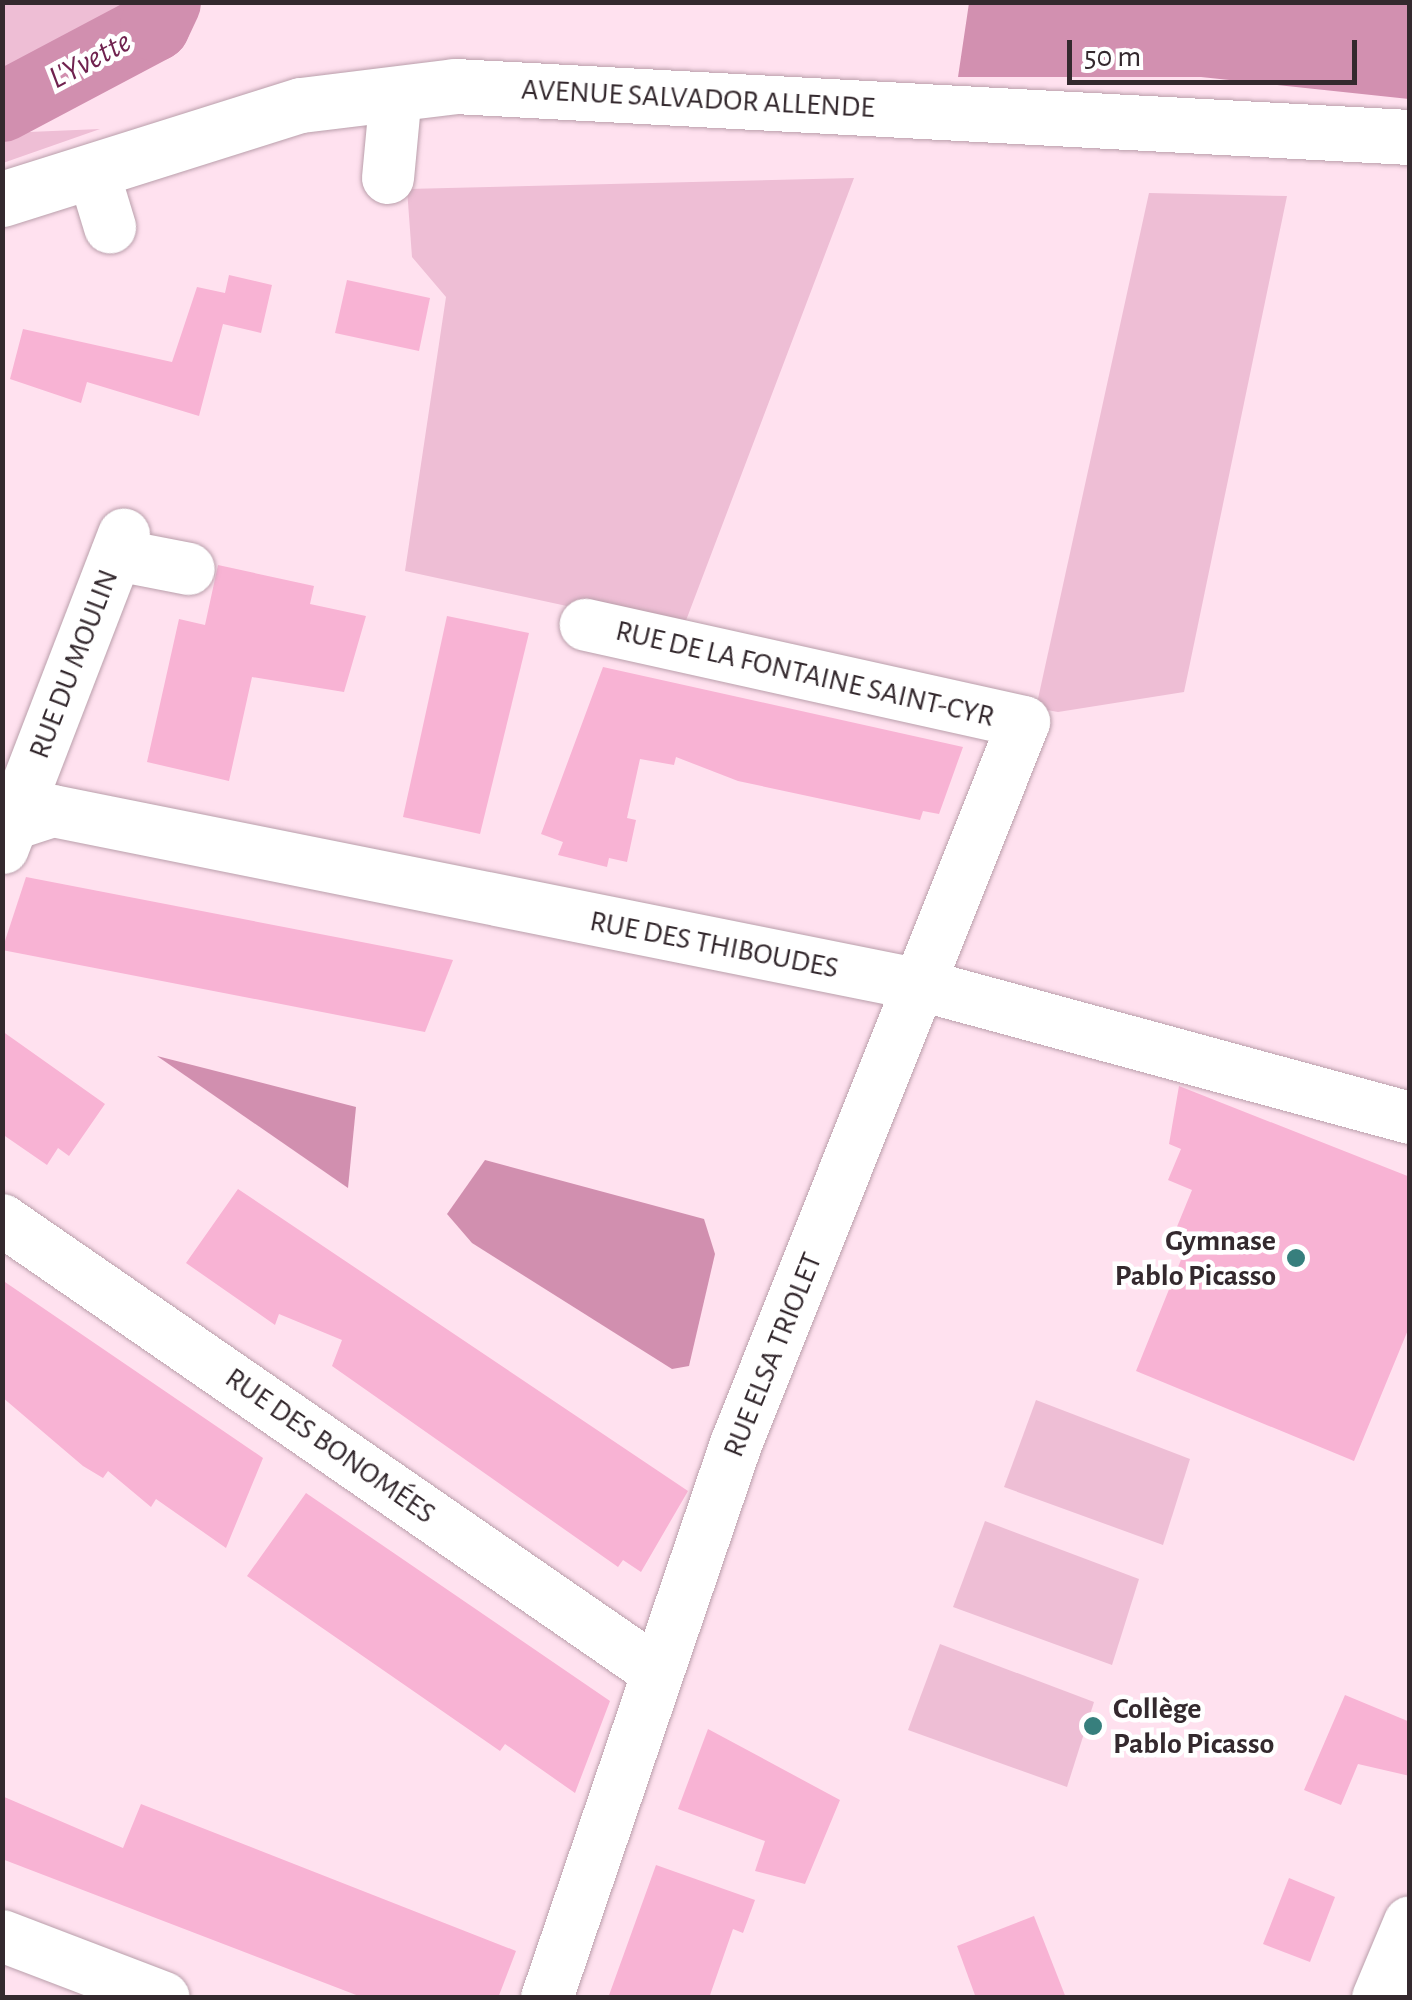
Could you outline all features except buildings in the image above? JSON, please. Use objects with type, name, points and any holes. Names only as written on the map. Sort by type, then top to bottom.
[{"type":"main road","name":"AVENUE SALVADOR ALLENDE","points":[[2,199],[300,105],[455,86],[1410,136]]},
{"type":"street","points":[[388,178],[396,93]]},
{"type":"street","points":[[93,170],[110,227]]},
{"type":"street","name":"RUE DU MOULIN","points":[[8,837],[120,545],[188,569]]},
{"type":"street","name":"RUE DE LA FONTAINE SAINT-CYR","points":[[586,625],[1024,722]]},
{"type":"street","name":"RUE ELSA TRIOLET","points":[[548,1998],[736,1444],[1024,722]]},
{"type":"street","name":"RUE DES THIBOUDES","points":[[8,837],[53,811],[922,985],[1410,1118]]},
{"type":"street","name":"RUE DES BONOMÉES","points":[[2,1220],[657,1672]]},
{"type":"street","points":[[1378,1998],[1410,1922]]},
{"type":"street","points":[[2,1936],[164,1998]]},
{"type":"shaded area","points":[[2,3],[166,3],[29,132],[100,129],[3,163]]},
{"type":"shaded area","points":[[969,3],[1409,3],[1409,99],[1201,77],[958,77]]},
{"type":"shaded area","points":[[854,178],[682,631],[405,571],[446,297],[412,257],[407,189]]},
{"type":"shaded area","points":[[1149,193],[1287,196],[1184,692],[1058,712],[1036,708]]},
{"type":"shaded area","points":[[157,1056],[356,1107],[348,1188]]},
{"type":"shaded area","points":[[485,1160],[704,1219],[715,1254],[689,1366],[672,1369],[472,1243],[447,1214]]},
{"type":"shaded area","points":[[1036,1400],[1190,1459],[1163,1545],[1004,1487]]},
{"type":"shaded area","points":[[985,1521],[1139,1579],[1112,1665],[953,1607]]},
{"type":"shaded area","points":[[940,1644],[1094,1702],[1067,1787],[908,1730]]},
{"type":"waterway","name":"L'Yvette","points":[[2,107],[155,26],[166,2]]},
{"type":"place","name":"Gymnase Pablo Picasso","points":[[1296,1258]]},
{"type":"place","name":"Collège Pablo Picasso","points":[[1093,1726]]}]
